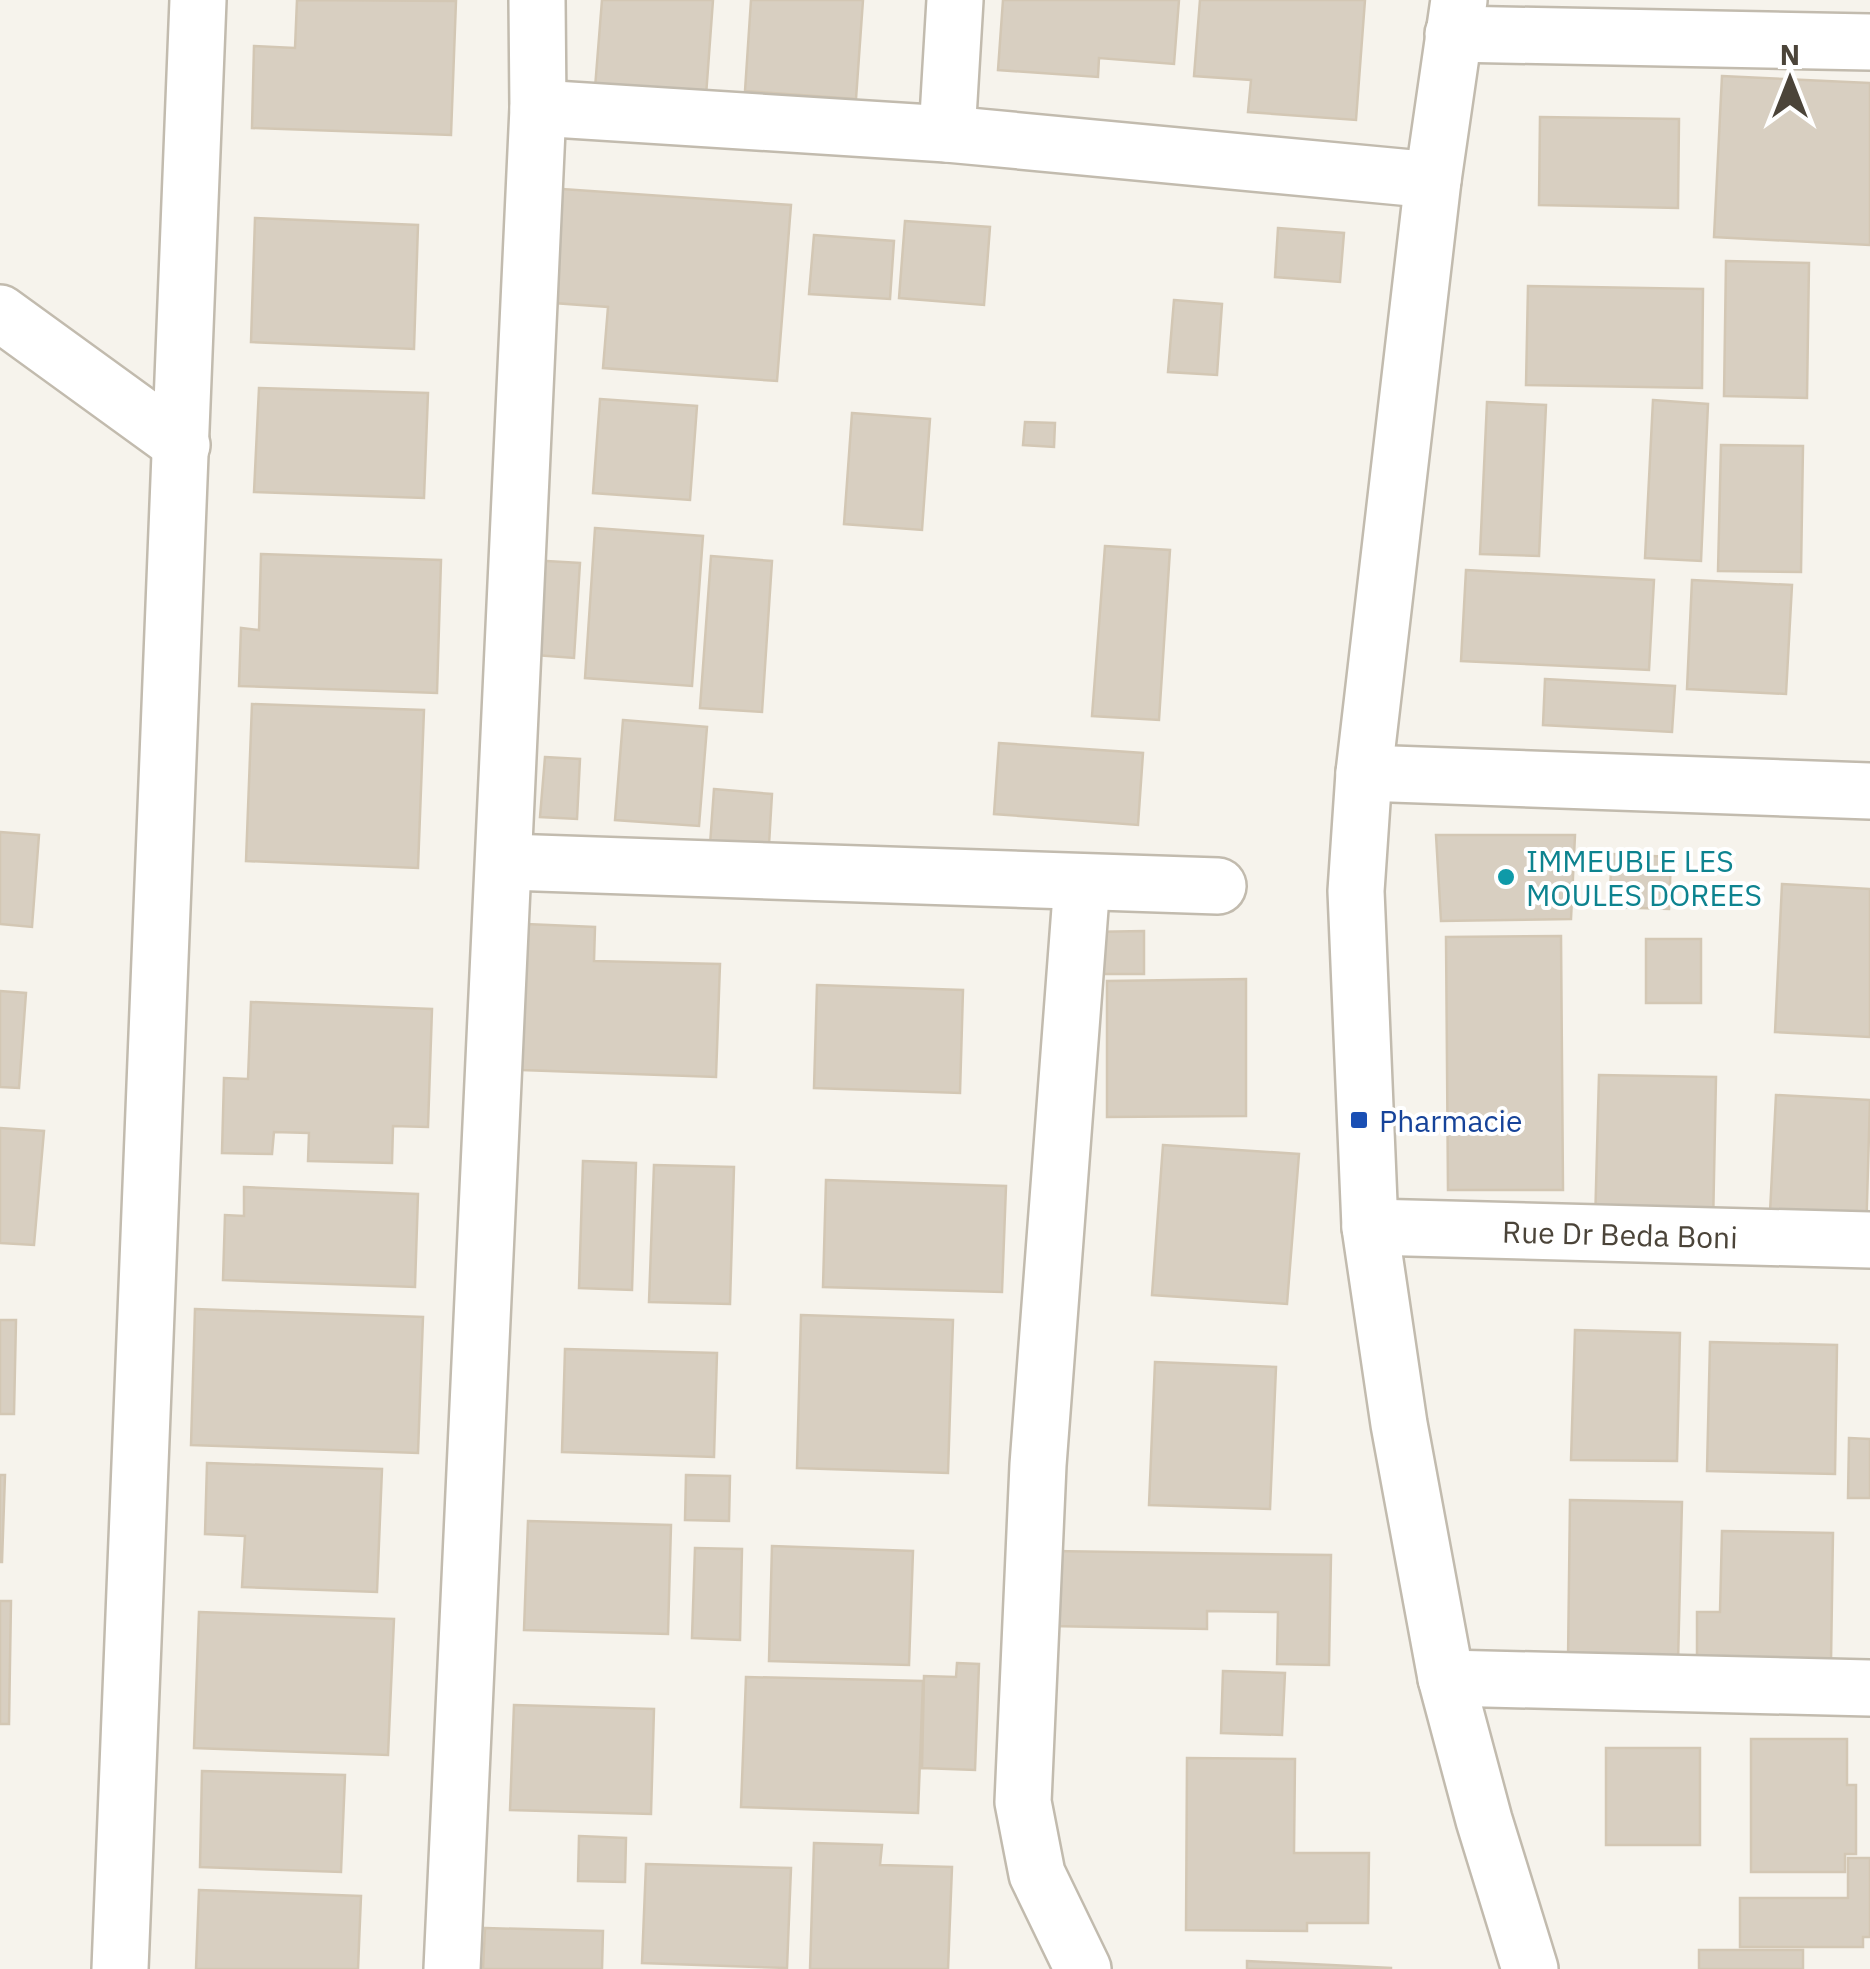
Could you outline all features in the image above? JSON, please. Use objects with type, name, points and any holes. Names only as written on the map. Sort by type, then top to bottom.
[{"type":"street","points":[[120,1969],[198,0]]},
{"type":"street","points":[[452,1969],[538,108],[538,0]]},
{"type":"street","points":[[947,134],[955,0]]},
{"type":"street","points":[[1530,1969],[1446,1678],[1399,1424],[1370,1227],[1356,891],[1364,773],[1433,180],[1456,17],[1870,42]]},
{"type":"street","points":[[538,108],[947,134],[1433,180]]},
{"type":"street","points":[[0,313],[182,445]]},
{"type":"street","points":[[1364,773],[1870,791]]},
{"type":"street","points":[[504,862],[1218,886]]},
{"type":"street","points":[[1082,882],[1038,1464],[1023,1802],[1037,1874],[1083,1969]]},
{"type":"street","name":"Rue Dr Beda Boni","points":[[1370,1227],[1870,1240]]},
{"type":"street","points":[[1446,1678],[1870,1688]]},
{"type":"building","points":[[297,0],[456,1],[451,135],[252,128],[254,46],[295,48]]},
{"type":"building","points":[[602,0],[713,0],[706,96],[595,88]]},
{"type":"building","points":[[751,0],[863,0],[856,99],[745,91]]},
{"type":"building","points":[[1003,0],[1179,0],[1174,64],[1099,58],[1098,77],[998,70]]},
{"type":"building","points":[[1200,0],[1365,0],[1356,120],[1248,112],[1251,80],[1194,76]]},
{"type":"building","points":[[1722,76],[1870,83],[1870,245],[1714,237]]},
{"type":"building","points":[[1540,117],[1679,119],[1678,208],[1539,205]]},
{"type":"building","points":[[562,189],[791,205],[777,381],[603,368],[608,307],[554,303]]},
{"type":"building","points":[[255,218],[418,225],[414,349],[251,342]]},
{"type":"building","points":[[905,221],[990,227],[984,305],[899,298]]},
{"type":"building","points":[[1278,228],[1344,233],[1340,282],[1275,277]]},
{"type":"building","points":[[814,235],[894,241],[890,299],[809,294]]},
{"type":"building","points":[[1726,261],[1809,263],[1807,398],[1724,396]]},
{"type":"building","points":[[1528,286],[1703,289],[1702,388],[1526,385]]},
{"type":"building","points":[[1174,300],[1222,304],[1217,375],[1168,372]]},
{"type":"building","points":[[259,388],[428,393],[424,498],[254,492]]},
{"type":"building","points":[[600,399],[697,406],[690,500],[593,493]]},
{"type":"building","points":[[1653,400],[1708,404],[1701,561],[1645,558]]},
{"type":"building","points":[[1487,402],[1546,405],[1539,556],[1480,554]]},
{"type":"building","points":[[852,413],[930,419],[922,530],[844,524]]},
{"type":"building","points":[[1025,422],[1055,423],[1054,447],[1023,445]]},
{"type":"building","points":[[1721,445],[1803,446],[1801,572],[1718,571]]},
{"type":"building","points":[[595,528],[703,536],[692,686],[585,678]]},
{"type":"building","points":[[1105,546],[1170,550],[1159,720],[1092,716]]},
{"type":"building","points":[[261,554],[441,560],[437,693],[239,686],[241,628],[259,630]]},
{"type":"building","points":[[711,556],[772,561],[762,712],[700,708]]},
{"type":"building","points":[[529,560],[580,563],[574,658],[522,654]]},
{"type":"building","points":[[1466,570],[1654,580],[1649,670],[1461,661]]},
{"type":"building","points":[[1692,580],[1792,585],[1786,694],[1687,689]]},
{"type":"building","points":[[1545,679],[1675,686],[1672,732],[1543,725]]},
{"type":"building","points":[[252,704],[424,710],[418,868],[246,861]]},
{"type":"building","points":[[623,720],[707,727],[699,826],[615,820]]},
{"type":"building","points":[[999,743],[1143,753],[1138,825],[994,814]]},
{"type":"building","points":[[545,757],[580,759],[577,819],[540,817]]},
{"type":"building","points":[[714,789],[772,794],[768,862],[709,859]]},
{"type":"building","points":[[0,832],[39,835],[32,927],[0,924]]},
{"type":"building","name":"IMMEUBLE LES MOULES DOREES","points":[[1436,835],[1575,835],[1571,919],[1441,921]]},
{"type":"building","points":[[1612,854],[1671,857],[1669,909],[1609,907]]},
{"type":"building","points":[[1782,884],[1870,889],[1870,1037],[1775,1032]]},
{"type":"building","points":[[526,924],[595,927],[594,961],[720,964],[716,1077],[522,1070]]},
{"type":"building","points":[[1144,931],[1144,974],[1087,974],[1087,932]]},
{"type":"building","points":[[1561,936],[1563,1190],[1448,1190],[1446,937]]},
{"type":"building","points":[[1646,939],[1701,939],[1701,1003],[1646,1003]]},
{"type":"building","points":[[1246,979],[1246,1116],[1107,1117],[1107,981]]},
{"type":"building","points":[[817,985],[963,990],[960,1093],[814,1088]]},
{"type":"building","points":[[0,991],[26,993],[19,1088],[0,1087]]},
{"type":"building","points":[[251,1002],[432,1009],[428,1127],[393,1126],[392,1163],[308,1161],[309,1133],[274,1132],[272,1154],[222,1153],[224,1078],[248,1079]]},
{"type":"building","points":[[1599,1075],[1716,1077],[1713,1227],[1595,1225]]},
{"type":"building","points":[[1776,1095],[1870,1100],[1866,1236],[1769,1232]]},
{"type":"building","points":[[0,1128],[44,1131],[34,1245],[0,1243]]},
{"type":"building","points":[[1163,1145],[1299,1154],[1287,1304],[1152,1295]]},
{"type":"building","points":[[583,1161],[636,1163],[632,1290],[579,1288]]},
{"type":"building","points":[[654,1165],[734,1167],[730,1304],[649,1302]]},
{"type":"building","points":[[826,1180],[1006,1186],[1002,1292],[823,1287]]},
{"type":"building","points":[[244,1187],[418,1194],[415,1287],[223,1280],[225,1215],[244,1216]]},
{"type":"building","points":[[195,1309],[423,1317],[418,1453],[191,1445]]},
{"type":"building","points":[[801,1315],[953,1320],[948,1473],[797,1468]]},
{"type":"building","points":[[0,1320],[16,1320],[14,1414],[0,1414]]},
{"type":"building","points":[[1575,1330],[1680,1333],[1677,1461],[1571,1460]]},
{"type":"building","points":[[1710,1342],[1837,1345],[1835,1474],[1707,1471]]},
{"type":"building","points":[[565,1349],[717,1353],[714,1457],[562,1452]]},
{"type":"building","points":[[1155,1362],[1276,1367],[1270,1509],[1149,1505]]},
{"type":"building","points":[[1849,1438],[1870,1439],[1870,1498],[1848,1498]]},
{"type":"building","points":[[207,1463],[382,1469],[377,1592],[242,1587],[245,1536],[205,1534]]},
{"type":"building","points":[[0,1475],[5,1475],[2,1562],[0,1562]]},
{"type":"building","points":[[686,1475],[730,1476],[729,1521],[685,1520]]},
{"type":"building","points":[[1570,1500],[1682,1502],[1678,1662],[1568,1660]]},
{"type":"building","points":[[528,1521],[671,1525],[668,1634],[524,1630]]},
{"type":"building","points":[[1722,1531],[1833,1533],[1831,1662],[1697,1658],[1697,1612],[1720,1612]]},
{"type":"building","points":[[772,1546],[913,1551],[909,1665],[769,1661]]},
{"type":"building","points":[[695,1548],[742,1549],[740,1640],[692,1638]]},
{"type":"building","points":[[1052,1551],[1331,1555],[1329,1665],[1277,1664],[1278,1612],[1207,1611],[1207,1629],[1051,1626]]},
{"type":"building","points":[[0,1601],[11,1601],[9,1724],[0,1724]]},
{"type":"building","points":[[199,1612],[394,1619],[388,1755],[194,1748]]},
{"type":"building","points":[[957,1663],[979,1664],[975,1770],[922,1768],[924,1676],[956,1677]]},
{"type":"building","points":[[1223,1671],[1285,1673],[1282,1735],[1221,1733]]},
{"type":"building","points":[[746,1677],[923,1681],[918,1813],[741,1807]]},
{"type":"building","points":[[514,1705],[654,1709],[651,1814],[510,1810]]},
{"type":"building","points":[[1751,1739],[1847,1739],[1847,1785],[1856,1785],[1856,1854],[1845,1854],[1845,1872],[1751,1872]]},
{"type":"building","points":[[1606,1748],[1700,1748],[1700,1845],[1606,1845]]},
{"type":"building","points":[[1187,1758],[1295,1759],[1294,1853],[1369,1853],[1368,1923],[1307,1923],[1307,1931],[1186,1930]]},
{"type":"building","points":[[202,1771],[345,1775],[341,1872],[200,1867]]},
{"type":"building","points":[[579,1836],[626,1838],[625,1882],[578,1881]]},
{"type":"building","points":[[814,1843],[882,1845],[880,1865],[952,1867],[948,1969],[810,1969]]},
{"type":"building","points":[[1848,1858],[1870,1858],[1870,1937],[1863,1937],[1863,1947],[1740,1947],[1740,1898],[1848,1898]]},
{"type":"building","points":[[646,1864],[791,1868],[787,1968],[642,1963]]},
{"type":"building","points":[[199,1890],[361,1896],[358,1969],[196,1969]]},
{"type":"building","points":[[485,1928],[603,1931],[602,1969],[483,1969]]},
{"type":"building","points":[[1699,1950],[1803,1950],[1803,1969],[1699,1969]]},
{"type":"building","points":[[1247,1961],[1391,1968],[1391,1969],[1247,1969]]},
{"type":"place","name":"IMMEUBLE LES MOULES DOREES","points":[[1506,877]]},
{"type":"place","name":"Pharmacie","points":[[1359,1120]]}]
